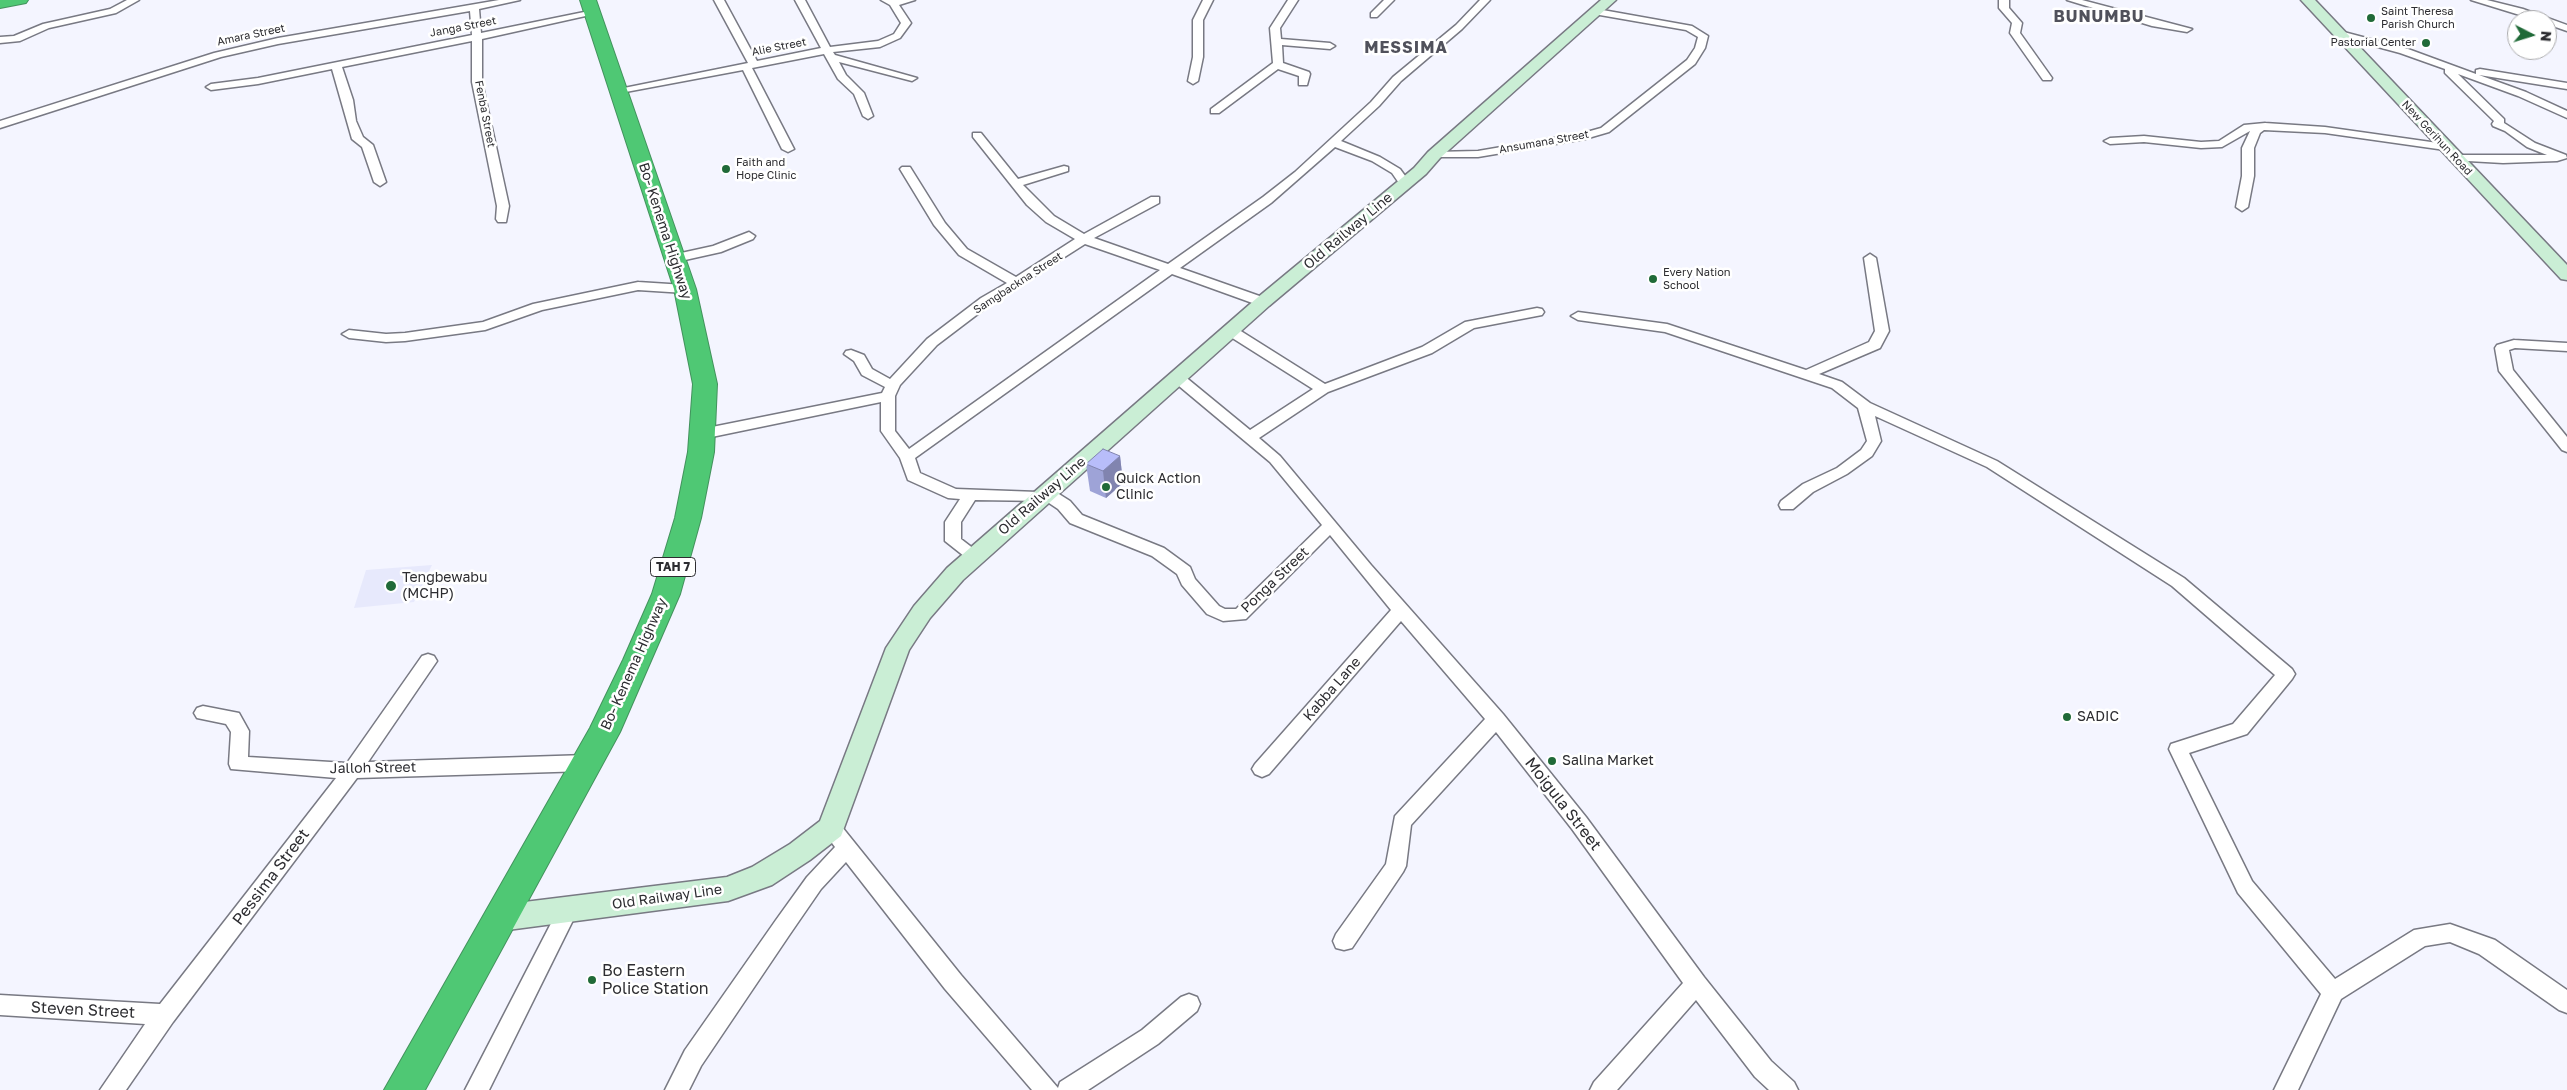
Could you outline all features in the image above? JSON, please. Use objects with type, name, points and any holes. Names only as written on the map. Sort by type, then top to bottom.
[{"type":"highway","points":[[0,3],[20,0]]},
{"type":"highway","name":"Bo- Kenema Highway","points":[[404,1090],[586,763],[638,660],[666,594],[688,518],[701,452],[705,384],[686,289],[603,48],[591,7]]},
{"type":"street","points":[[0,40],[16,39],[46,26],[114,11],[134,0]]},
{"type":"street","name":"Amara Street","points":[[0,125],[218,55],[278,41],[515,0]]},
{"type":"street","points":[[719,0],[788,149]]},
{"type":"street","points":[[800,0],[828,54],[842,77],[858,93],[868,116]]},
{"type":"street","points":[[889,1],[910,0]]},
{"type":"street","points":[[1193,81],[1198,57],[1198,20],[1208,0]]},
{"type":"street","points":[[1277,65],[1278,42],[1275,28],[1293,0]]},
{"type":"street","points":[[1374,16],[1389,0]]},
{"type":"street","points":[[907,457],[1267,200],[1299,174],[1375,104],[1397,79],[1459,27],[1485,0]]},
{"type":"street","points":[[2004,0],[2004,8],[2017,23],[2015,32],[2047,78]]},
{"type":"street","points":[[2072,0],[2152,23],[2188,29]]},
{"type":"street","name":"New Gerihun Road","points":[[2308,0],[2567,275]]},
{"type":"street","points":[[2476,0],[2520,11],[2567,28]]},
{"type":"street","name":"Alie Street","points":[[619,92],[750,66],[880,44],[897,36],[906,23],[889,1]]},
{"type":"street","name":"Ansumana Street","points":[[1434,156],[1478,154],[1585,136],[1605,130],[1691,62],[1700,48],[1703,36],[1689,28],[1603,6]]},
{"type":"street","name":"Old Railway Line","points":[[500,918],[728,889],[762,876],[800,852],[831,828],[898,648],[922,612],[955,574],[1042,495],[1263,302],[1420,171],[1434,156],[1603,6]]},
{"type":"street","name":"Fenba Street","points":[[474,7],[477,36],[477,82],[503,206],[502,219]]},
{"type":"street","name":"Janga Street","points":[[211,88],[266,80],[477,36],[591,7]]},
{"type":"street","points":[[2340,34],[2404,50],[2522,94],[2567,115]]},
{"type":"street","points":[[1278,42],[1330,46]]},
{"type":"street","points":[[828,54],[847,63],[912,78]]},
{"type":"street","points":[[336,65],[348,100],[351,121],[358,138],[366,145],[380,182]]},
{"type":"street","points":[[1277,65],[1305,74],[1303,83]]},
{"type":"street","points":[[1215,111],[1277,65]]},
{"type":"street","points":[[2444,66],[2567,86]]},
{"type":"street","points":[[2444,66],[2500,121],[2496,124],[2509,129],[2531,145],[2565,157]]},
{"type":"street","points":[[2110,141],[2144,139],[2200,145],[2222,144],[2248,126],[2274,126],[2364,135],[2450,152],[2503,160],[2565,157]]},
{"type":"street","points":[[2242,206],[2248,176],[2248,148],[2255,131],[2262,127],[2274,126]]},
{"type":"street","points":[[977,135],[1031,202],[1050,219],[1084,238],[1263,302]]},
{"type":"street","points":[[1333,142],[1376,159],[1396,171],[1405,184]]},
{"type":"street","points":[[906,169],[940,225],[963,252],[1017,283]]},
{"type":"street","points":[[1016,183],[1064,169]]},
{"type":"street","name":"Samgbackna Street","points":[[891,390],[932,342],[986,301],[1017,283],[1084,238],[1155,200]]},
{"type":"street","points":[[676,258],[718,249],[749,236]]},
{"type":"street","points":[[1806,375],[1875,345],[1882,332],[1870,258]]},
{"type":"street","points":[[350,334],[386,338],[405,337],[486,326],[531,309],[638,286],[686,289]]},
{"type":"street","points":[[1250,437],[1323,389],[1427,350],[1470,325],[1537,312]]},
{"type":"street","points":[[1578,316],[1627,321],[1667,328],[1837,385],[1865,406],[1992,464],[2178,582],[2286,674],[2240,729],[2178,748],[2245,887],[2334,992]]},
{"type":"street","points":[[1231,331],[1323,389]]},
{"type":"street","points":[[2567,346],[2514,344],[2502,348],[2506,371],[2567,447]]},
{"type":"street","points":[[851,354],[859,358],[867,372],[886,383],[891,390],[888,431],[907,457],[913,476],[954,494],[969,497],[1042,495]]},
{"type":"street","name":"Moigula Street","points":[[1178,378],[1275,459],[1331,525],[1365,569],[1496,719],[1579,823],[1696,984],[1762,1069],[1786,1090]]},
{"type":"street","points":[[702,434],[891,390]]},
{"type":"street","points":[[1787,505],[1808,488],[1842,471],[1867,453],[1874,441],[1865,406]]},
{"type":"street","name":"Ponga Street","points":[[1042,495],[1064,505],[1076,519],[1158,552],[1184,572],[1188,581],[1213,610],[1223,615],[1240,616],[1331,525]]},
{"type":"street","points":[[969,497],[953,522],[953,541],[975,556]]},
{"type":"street","name":"Kabba Lane","points":[[1262,769],[1401,610]]},
{"type":"street","name":"Pessima Street","points":[[112,1090],[165,1016],[352,771],[428,661]]},
{"type":"street","name":"Jalloh Street","points":[[203,713],[232,718],[240,731],[238,764],[352,771],[414,767],[586,763]]},
{"type":"street","points":[[1344,942],[1396,866],[1402,822],[1496,719]]},
{"type":"street","points":[[831,828],[953,982],[1047,1090]]},
{"type":"street","points":[[677,1090],[693,1058],[783,927],[814,883],[847,848]]},
{"type":"street","points":[[477,1090],[568,910]]},
{"type":"street","points":[[2286,1090],[2334,992],[2421,937],[2450,932],[2487,947],[2567,1004]]},
{"type":"street","points":[[1602,1090],[1696,984]]},
{"type":"street","points":[[1068,1090],[1150,1037],[1189,1004]]},
{"type":"street","name":"Steven Street","points":[[0,1005],[165,1016]]},
{"type":"shaded area","name":"Tengbewabu (MCHP)","points":[[432,565],[414,602],[354,608],[366,570]]},
{"type":"building","points":[[1103,449],[1120,456],[1103,471],[1086,464]]},
{"type":"place","name":"Saint Theresa Parish Church","points":[[2371,18]]},
{"type":"place","name":"Pastorial Center","points":[[2426,43]]},
{"type":"place","name":"Faith and Hope Clinic","points":[[726,169]]},
{"type":"place","name":"Every Nation School","points":[[1653,279]]},
{"type":"place","name":"Quick Action Clinic","points":[[1106,487]]},
{"type":"place","name":"Tengbewabu (MCHP)","points":[[391,586]]},
{"type":"place","name":"SADIC","points":[[2067,717]]},
{"type":"place","name":"Salina Market","points":[[1552,761]]},
{"type":"place","name":"Bo Eastern Police Station","points":[[592,980]]},
{"type":"district","name":"BUNUMBU","points":[[2099,17]]},
{"type":"district","name":"MESSIMA","points":[[1406,48]]}]
